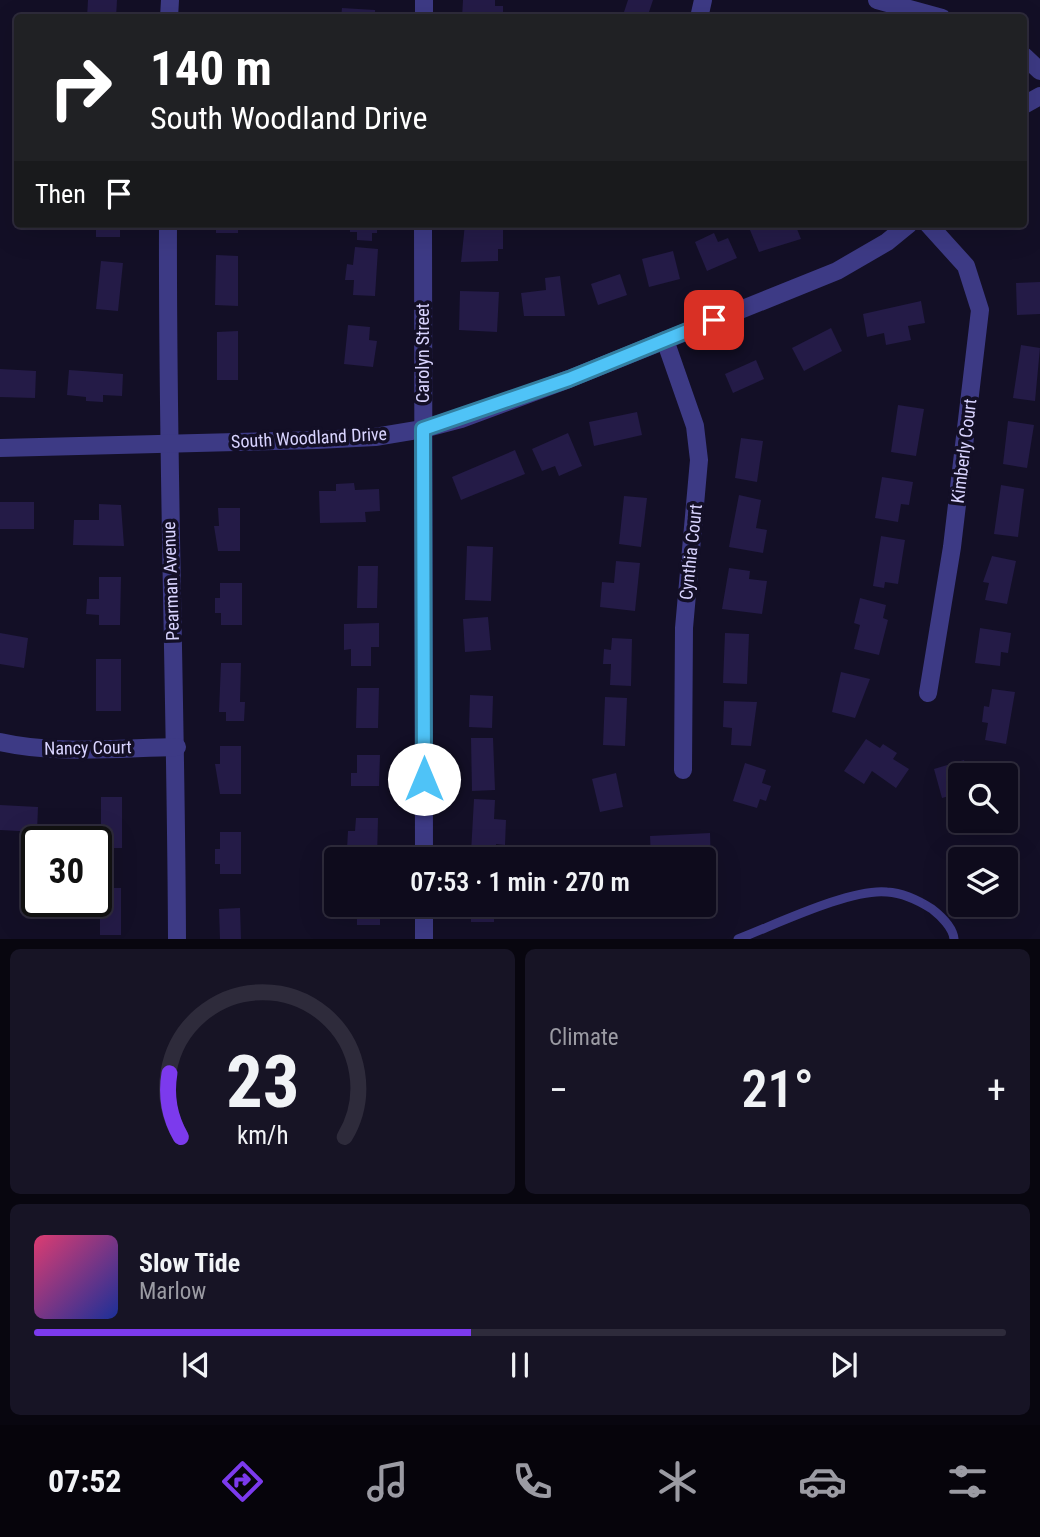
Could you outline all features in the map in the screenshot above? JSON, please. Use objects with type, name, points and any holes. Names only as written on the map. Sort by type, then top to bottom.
[{"type":"street","points":[[877,0],[928,14]]},
{"type":"street","points":[[1027,59],[1040,71]]},
{"type":"street","name":"Pearman Avenue","points":[[168,228],[167,444],[177,747],[177,939]]},
{"type":"street","name":"Carolyn Street","points":[[423,228],[424,847]]},
{"type":"street","name":"South Woodland Drive","points":[[0,448],[375,437],[423,429],[485,410],[836,271],[887,242],[904,228]]},
{"type":"street","name":"Kimberly Court","points":[[928,693],[952,547],[980,310],[966,266],[932,228]]},
{"type":"street","name":"Cynthia Court","points":[[664,340],[692,415],[699,460],[684,628],[683,770]]},
{"type":"street","name":"Nancy Court","points":[[0,743],[25,748],[56,749],[177,747]]},
{"type":"street","points":[[424,917],[424,939]]},
{"type":"lane","points":[[738,939],[859,894],[887,891],[916,898],[936,912],[953,932],[954,939]]},
{"type":"building","points":[[88,0],[117,0],[116,14],[87,14]]},
{"type":"building","points":[[463,0],[495,0],[495,6],[503,6],[503,14],[462,14]]},
{"type":"building","points":[[628,0],[653,0],[648,14],[623,14]]},
{"type":"building","points":[[342,8],[375,10],[375,14],[341,14]]},
{"type":"building","points":[[96,228],[120,228],[120,237],[96,237]]},
{"type":"building","points":[[216,228],[238,228],[238,233],[216,233]]},
{"type":"building","points":[[350,228],[377,228],[377,233],[372,233],[372,241],[357,240],[357,232],[350,232]]},
{"type":"building","points":[[465,228],[503,228],[503,249],[498,249],[498,261],[461,262]]},
{"type":"building","points":[[797,228],[801,239],[759,252],[750,230]]},
{"type":"building","points":[[714,233],[718,242],[728,238],[737,258],[707,271],[695,242]]},
{"type":"building","points":[[355,247],[378,249],[375,296],[353,295],[354,280],[345,280],[347,264],[353,265]]},
{"type":"building","points":[[673,251],[680,279],[649,287],[642,259]]},
{"type":"building","points":[[216,255],[238,256],[238,306],[215,305]]},
{"type":"building","points":[[101,261],[123,263],[118,311],[96,309]]},
{"type":"building","points":[[620,274],[627,295],[598,305],[591,284]]},
{"type":"building","points":[[560,276],[565,316],[524,316],[521,293],[546,290],[545,278]]},
{"type":"building","points":[[1040,282],[1040,314],[1017,315],[1016,283]]},
{"type":"building","points":[[460,291],[499,292],[497,332],[459,330]]},
{"type":"building","points":[[921,301],[925,323],[908,326],[911,340],[886,345],[884,333],[867,337],[863,314]]},
{"type":"building","points":[[348,325],[370,327],[369,340],[377,341],[373,367],[344,364]]},
{"type":"building","points":[[831,328],[842,351],[804,371],[792,348]]},
{"type":"building","points":[[238,331],[238,380],[217,380],[217,332]]},
{"type":"building","points":[[1021,345],[1040,348],[1035,401],[1013,398]]},
{"type":"building","points":[[756,360],[764,379],[733,393],[725,374]]},
{"type":"building","points":[[0,369],[36,371],[35,398],[0,397]]},
{"type":"building","points":[[69,370],[123,374],[122,396],[103,395],[103,402],[86,401],[86,397],[67,395]]},
{"type":"building","points":[[898,405],[924,409],[916,456],[891,452]]},
{"type":"building","points":[[637,412],[642,435],[594,446],[589,422]]},
{"type":"building","points":[[1008,421],[1034,425],[1027,468],[1003,464]]},
{"type":"building","points":[[568,433],[582,466],[559,476],[555,466],[542,471],[532,449]]},
{"type":"building","points":[[741,438],[763,441],[757,482],[735,478]]},
{"type":"building","points":[[515,450],[525,474],[461,500],[452,477]]},
{"type":"building","points":[[882,477],[913,482],[909,505],[901,504],[898,522],[875,518]]},
{"type":"building","points":[[354,483],[355,490],[379,489],[380,511],[365,512],[366,522],[320,523],[319,491],[336,491],[336,484]]},
{"type":"building","points":[[1001,485],[1024,489],[1018,537],[994,534]]},
{"type":"building","points":[[739,495],[761,500],[756,528],[767,530],[763,553],[729,547]]},
{"type":"building","points":[[624,496],[647,498],[641,547],[619,544]]},
{"type":"building","points":[[0,502],[34,502],[34,529],[0,529]]},
{"type":"building","points":[[99,504],[121,505],[124,546],[73,545],[74,520],[99,520]]},
{"type":"building","points":[[218,508],[240,508],[240,551],[218,551],[214,526],[219,526]]},
{"type":"building","points":[[881,536],[905,540],[898,584],[885,582],[884,588],[873,586]]},
{"type":"building","points":[[467,546],[493,547],[491,601],[465,600]]},
{"type":"building","points":[[992,556],[1016,561],[1007,604],[985,600],[989,583],[983,582]]},
{"type":"building","points":[[616,561],[640,563],[635,611],[600,607],[602,582],[614,583]]},
{"type":"building","points":[[358,566],[378,566],[377,608],[357,608]]},
{"type":"building","points":[[729,568],[750,571],[749,579],[767,581],[762,614],[722,609]]},
{"type":"building","points":[[99,577],[121,577],[120,625],[99,625],[99,615],[86,614],[87,599],[99,599]]},
{"type":"building","points":[[220,583],[242,583],[242,625],[221,625],[221,613],[215,613],[215,598],[220,598]]},
{"type":"building","points":[[860,598],[886,605],[883,618],[888,620],[879,655],[854,649],[860,625],[854,623]]},
{"type":"building","points":[[488,617],[491,650],[465,652],[463,619]]},
{"type":"building","points":[[379,623],[379,647],[371,647],[371,666],[351,666],[351,649],[344,650],[344,624]]},
{"type":"building","points":[[980,628],[1011,633],[1008,653],[1001,652],[1000,666],[975,663]]},
{"type":"building","points":[[0,633],[28,638],[24,668],[0,664]]},
{"type":"building","points":[[725,633],[749,634],[747,684],[723,683]]},
{"type":"building","points":[[612,638],[632,639],[631,686],[610,685],[611,664],[603,664],[604,649],[611,650]]},
{"type":"building","points":[[96,659],[121,659],[121,711],[96,711]]},
{"type":"building","points":[[221,663],[241,663],[240,702],[245,702],[244,721],[226,721],[226,712],[219,712]]},
{"type":"building","points":[[841,672],[870,679],[855,718],[832,712]]},
{"type":"building","points":[[357,688],[379,688],[378,728],[356,728]]},
{"type":"building","points":[[992,689],[1015,692],[1006,744],[985,740],[988,723],[982,722],[984,706],[989,707]]},
{"type":"building","points":[[470,695],[493,696],[492,728],[469,727]]},
{"type":"building","points":[[605,697],[627,698],[625,746],[603,745]]},
{"type":"building","points":[[724,701],[757,702],[751,746],[731,745],[732,728],[723,727]]},
{"type":"building","points":[[471,738],[493,738],[495,790],[472,791]]},
{"type":"building","points":[[866,739],[880,748],[883,744],[897,753],[893,759],[909,769],[896,788],[872,771],[864,784],[844,771]]},
{"type":"building","points":[[220,746],[241,746],[241,794],[220,794],[215,764],[220,764]]},
{"type":"building","points":[[357,755],[380,755],[379,786],[351,786],[351,773],[357,773]]},
{"type":"building","points":[[745,763],[766,770],[762,783],[771,786],[766,801],[760,799],[757,808],[733,801]]},
{"type":"building","points":[[948,765],[948,796],[942,798],[934,769]]},
{"type":"building","points":[[616,773],[623,807],[600,812],[592,779]]},
{"type":"building","points":[[101,797],[122,797],[122,848],[112,848],[112,826],[101,826]]},
{"type":"building","points":[[474,799],[495,800],[494,819],[506,820],[505,845],[471,847]]},
{"type":"building","points":[[0,805],[38,807],[37,826],[21,826],[21,831],[0,830]]},
{"type":"building","points":[[356,818],[378,818],[377,847],[347,847],[348,831],[355,831]]},
{"type":"building","points":[[220,832],[241,832],[241,874],[220,874],[220,864],[215,864],[215,849],[220,849]]},
{"type":"building","points":[[710,833],[710,847],[650,847],[650,836]]},
{"type":"building","points":[[112,888],[121,888],[121,935],[100,935],[100,917],[112,917]]},
{"type":"building","points":[[240,908],[241,939],[220,939],[219,909]]},
{"type":"building","points":[[357,917],[380,917],[380,925],[357,925]]},
{"type":"building","points":[[471,917],[494,917],[494,922],[471,922]]},
{"type":"route","points":[[424,779],[423,429],[461,419],[569,379],[714,320]]}]
